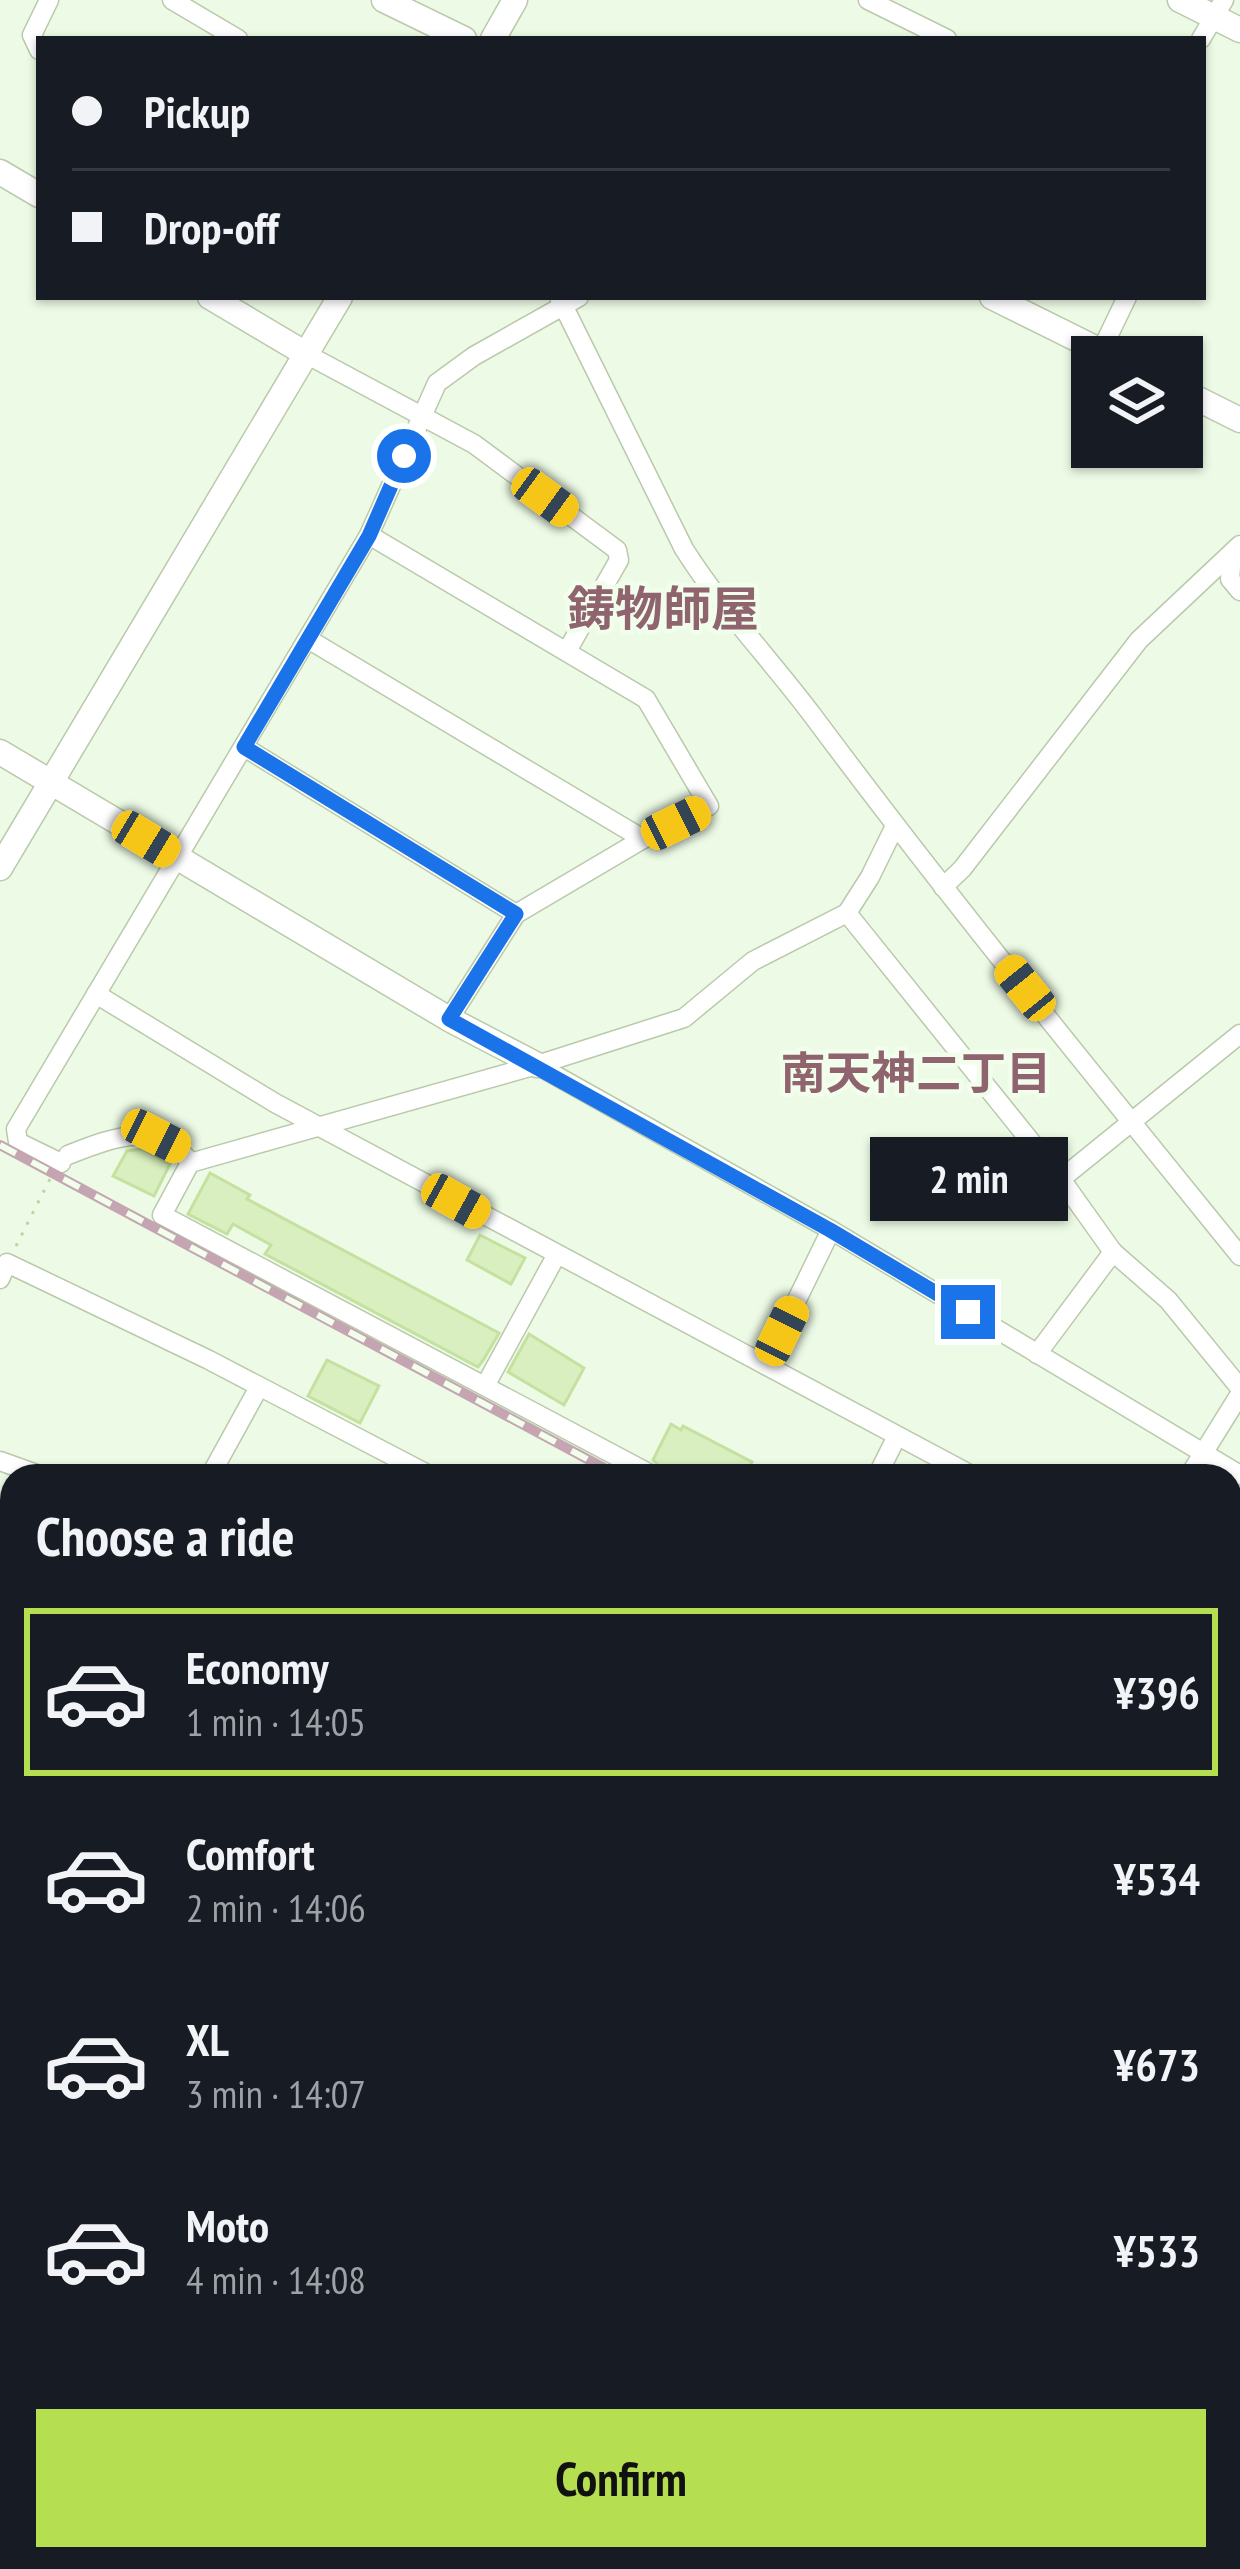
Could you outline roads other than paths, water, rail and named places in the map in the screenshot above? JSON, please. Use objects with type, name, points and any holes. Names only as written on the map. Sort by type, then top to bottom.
[{"type":"street","points":[[36,44],[32,35],[49,0]]},
{"type":"street","points":[[172,0],[233,36]]},
{"type":"street","points":[[384,0],[458,36]]},
{"type":"street","points":[[495,36],[515,0]]},
{"type":"street","points":[[868,0],[940,36]]},
{"type":"street","points":[[1180,0],[1240,30]]},
{"type":"street","points":[[0,172],[36,193]]},
{"type":"street","points":[[215,300],[474,444],[617,550],[619,560],[567,651]]},
{"type":"street","points":[[0,868],[338,300]]},
{"type":"street","points":[[190,1163],[182,1149],[156,1136],[122,1134],[64,1159],[17,1142],[16,1129],[369,536],[437,383],[567,300],[705,582],[1240,1256]]},
{"type":"street","points":[[998,300],[1071,336]]},
{"type":"street","points":[[1113,336],[1125,300]]},
{"type":"street","points":[[1203,402],[1240,420]]},
{"type":"street","points":[[369,536],[646,699],[709,806],[516,914],[449,1019]]},
{"type":"street","points":[[944,886],[1139,640],[1236,550]]},
{"type":"street","points":[[1236,550],[1230,579],[1240,590]]},
{"type":"street","points":[[308,639],[643,839]]},
{"type":"street","points":[[244,747],[516,914]]},
{"type":"street","points":[[0,752],[449,1019],[830,1230],[1221,1464]]},
{"type":"street","points":[[631,1464],[162,1215],[190,1163],[537,1065],[684,1018],[753,961],[847,913],[895,826]]},
{"type":"street","points":[[847,913],[1061,1179],[1113,1252],[1168,1300],[1240,1391],[1196,1464]]},
{"type":"street","points":[[96,994],[274,1103],[950,1464]]},
{"type":"street","points":[[1061,1179],[1240,1034]]},
{"type":"street","points":[[1221,1233],[1240,1218]]},
{"type":"street","points":[[765,1365],[830,1230]]},
{"type":"street","points":[[1037,1354],[1113,1252]]},
{"type":"street","points":[[485,1386],[556,1256]]},
{"type":"street","points":[[4,1271],[97,1304],[410,1464]]},
{"type":"street","points":[[217,1464],[259,1387]]},
{"type":"street","points":[[883,1464],[897,1436]]},
{"type":"railway","points":[[0,1145],[597,1464]]},
{"type":"district","name":"鋳物師屋","points":[[663,608]]},
{"type":"district","name":"南天神二丁目","points":[[916,1072]]}]
